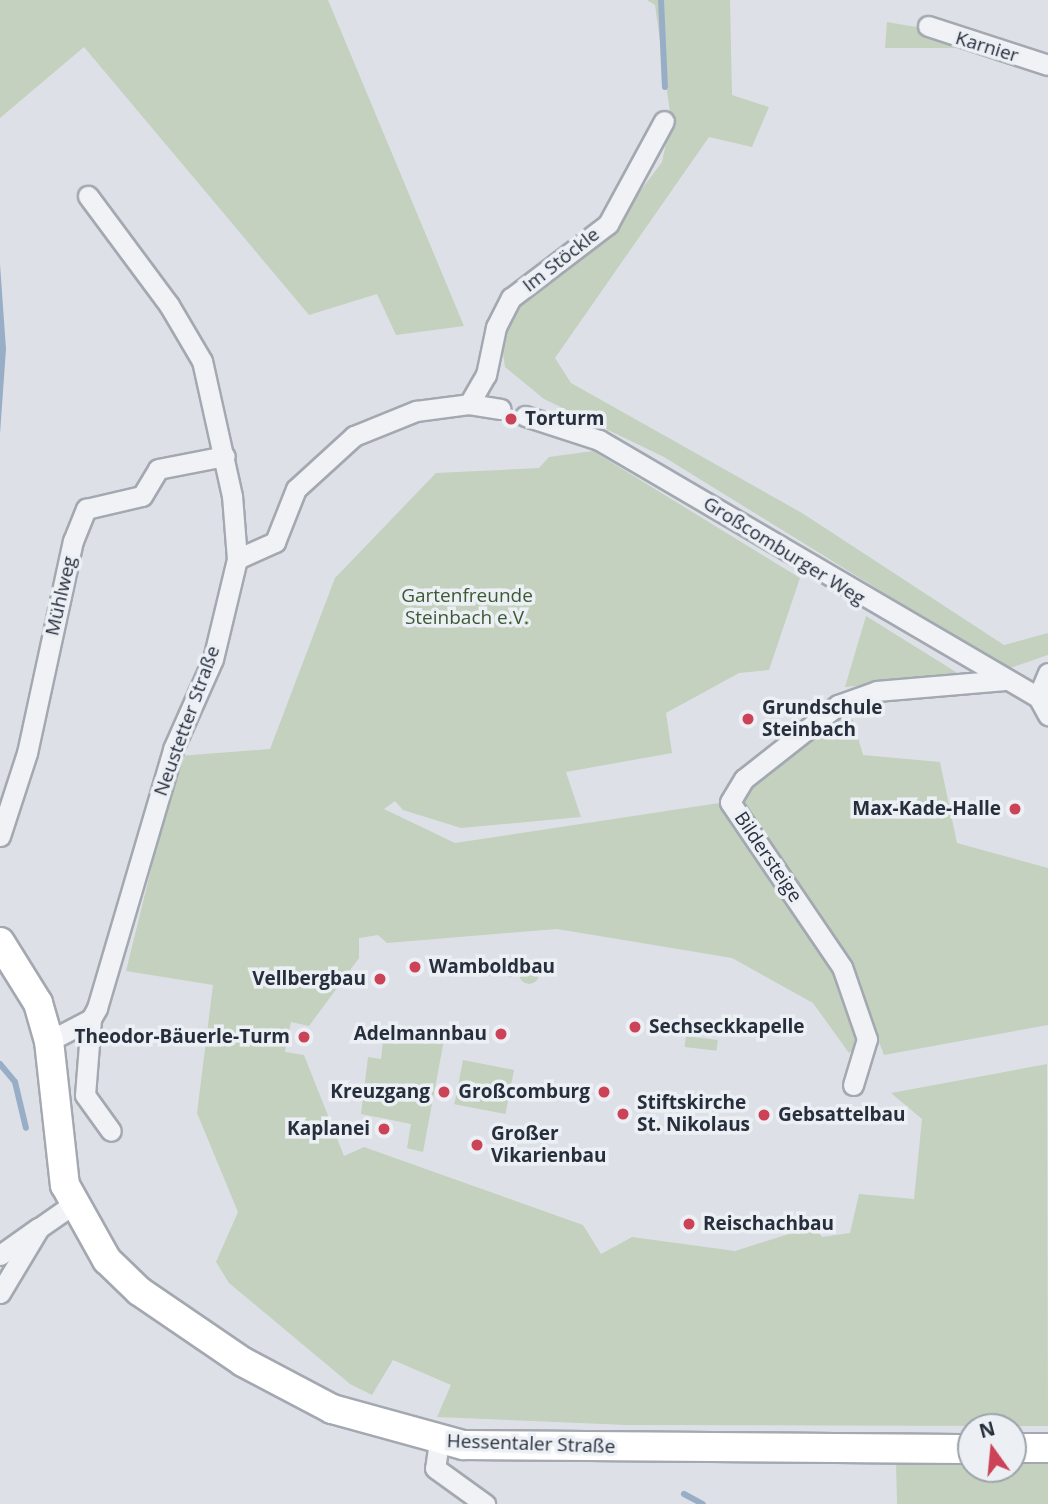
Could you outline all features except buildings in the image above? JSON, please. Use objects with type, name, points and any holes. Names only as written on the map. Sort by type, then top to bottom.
[{"type":"main road","name":"Hessentaler Straße","points":[[0,942],[38,1003],[49,1041],[72,1205],[107,1261],[139,1291],[243,1362],[332,1409],[439,1441],[957,1449]]},
{"type":"main road","points":[[1027,1448],[1048,1448]]},
{"type":"street","name":"Karnier","points":[[928,26],[1048,65]]},
{"type":"street","name":"Im Stöckle","points":[[469,404],[486,375],[496,327],[511,298],[608,223],[664,121]]},
{"type":"street","name":"Neustetter Straße","points":[[88,197],[202,361],[225,456],[237,559],[213,659],[173,749],[91,1018]]},
{"type":"street","points":[[237,559],[275,542],[296,489],[354,436],[416,411],[469,404],[501,409]]},
{"type":"street","name":"Großcomburger Weg","points":[[525,416],[599,440],[1004,680],[1038,697]]},
{"type":"street","name":"Mühlweg","points":[[0,836],[27,753],[73,541],[86,509],[142,496],[158,469],[225,456]]},
{"type":"street","points":[[1048,673],[1038,697],[1048,715]]},
{"type":"street","name":"Bildersteige","points":[[853,1086],[867,1040],[842,967],[730,802],[744,779],[838,705],[877,691],[1004,680]]},
{"type":"street","points":[[49,1041],[91,1018]]},
{"type":"street","points":[[91,1018],[85,1095],[111,1131]]},
{"type":"street","points":[[0,1255],[72,1205]]},
{"type":"street","points":[[0,1293],[39,1228]]},
{"type":"street","points":[[439,1441],[435,1468],[485,1504]]},
{"type":"green space","points":[[0,0],[328,0],[464,326],[396,335],[377,294],[309,315],[84,47],[0,118]]},
{"type":"green space","points":[[647,0],[730,0],[732,95],[769,107],[752,147],[709,137],[555,358],[571,383],[802,513],[1004,645],[1048,633],[1048,655],[1007,669],[664,457],[544,399],[505,367],[501,341],[515,299],[614,226],[662,162],[671,120],[655,5]]},
{"type":"green space","points":[[887,22],[928,29],[970,48],[885,48]]},
{"type":"green space","name":"Gartenfreunde Steinbach e.V.","points":[[593,451],[800,578],[769,670],[739,673],[666,713],[672,753],[566,772],[581,817],[461,828],[403,810],[395,801],[384,809],[455,843],[719,803],[836,972],[861,1045],[849,1053],[813,1003],[732,958],[557,929],[387,943],[378,935],[359,938],[359,958],[309,1026],[291,1022],[285,1052],[304,1055],[344,1156],[364,1147],[583,1225],[601,1254],[632,1237],[735,1251],[814,1226],[822,1237],[850,1233],[859,1194],[914,1199],[922,1119],[891,1093],[1047,1064],[1048,1426],[1027,1426],[1027,1413],[957,1413],[957,1426],[627,1425],[437,1417],[451,1385],[393,1360],[372,1395],[350,1384],[229,1283],[216,1262],[238,1212],[197,1113],[213,985],[126,971],[179,756],[270,749],[335,578],[436,473],[539,468],[549,457]]},
{"type":"green space","points":[[866,616],[964,677],[845,687]]},
{"type":"green space","points":[[841,709],[853,720],[863,755],[940,762],[957,843],[1048,868],[1048,1025],[884,1055],[853,974],[743,812],[747,788]]},
{"type":"green space","points":[[465,960],[513,964],[512,977],[464,973]]},
{"type":"green space","points":[[529,964],[536,967],[539,974],[536,981],[529,984],[522,981],[519,974],[522,967]]},
{"type":"green space","points":[[384,1033],[444,1040],[423,1152],[407,1148],[411,1124],[361,1114],[368,1057],[381,1059]]},
{"type":"green space","points":[[686,1036],[718,1040],[716,1051],[685,1047]]},
{"type":"green space","points":[[463,1060],[514,1070],[505,1114],[454,1104]]},
{"type":"green space","points":[[957,1458],[957,1483],[1027,1483],[1027,1460],[1048,1461],[1048,1504],[897,1504],[896,1461]]},
{"type":"water","points":[[0,264],[6,349],[0,434]]},
{"type":"waterway","points":[[661,0],[665,87]]},
{"type":"waterway","points":[[0,1064],[15,1082],[26,1128]]},
{"type":"waterway","points":[[684,1494],[703,1504]]},
{"type":"place","name":"Torturm","points":[[511,419]]},
{"type":"place","name":"Grundschule Steinbach","points":[[748,719]]},
{"type":"place","name":"Max-Kade-Halle","points":[[1015,809]]},
{"type":"place","name":"Wamboldbau","points":[[415,967]]},
{"type":"place","name":"Vellbergbau","points":[[380,979]]},
{"type":"place","name":"Sechseckkapelle","points":[[635,1027]]},
{"type":"place","name":"Adelmannbau","points":[[501,1034]]},
{"type":"place","name":"Theodor-Bäuerle-Turm","points":[[304,1037]]},
{"type":"place","name":"Kreuzgang","points":[[444,1092]]},
{"type":"place","name":"Großcomburg","points":[[604,1092]]},
{"type":"place","name":"Stiftskirche St. Nikolaus","points":[[623,1114]]},
{"type":"place","name":"Gebsattelbau","points":[[764,1115]]},
{"type":"place","name":"Kaplanei","points":[[384,1129]]},
{"type":"place","name":"Großer Vikarienbau","points":[[477,1145]]},
{"type":"place","name":"Reischachbau","points":[[689,1224]]}]
